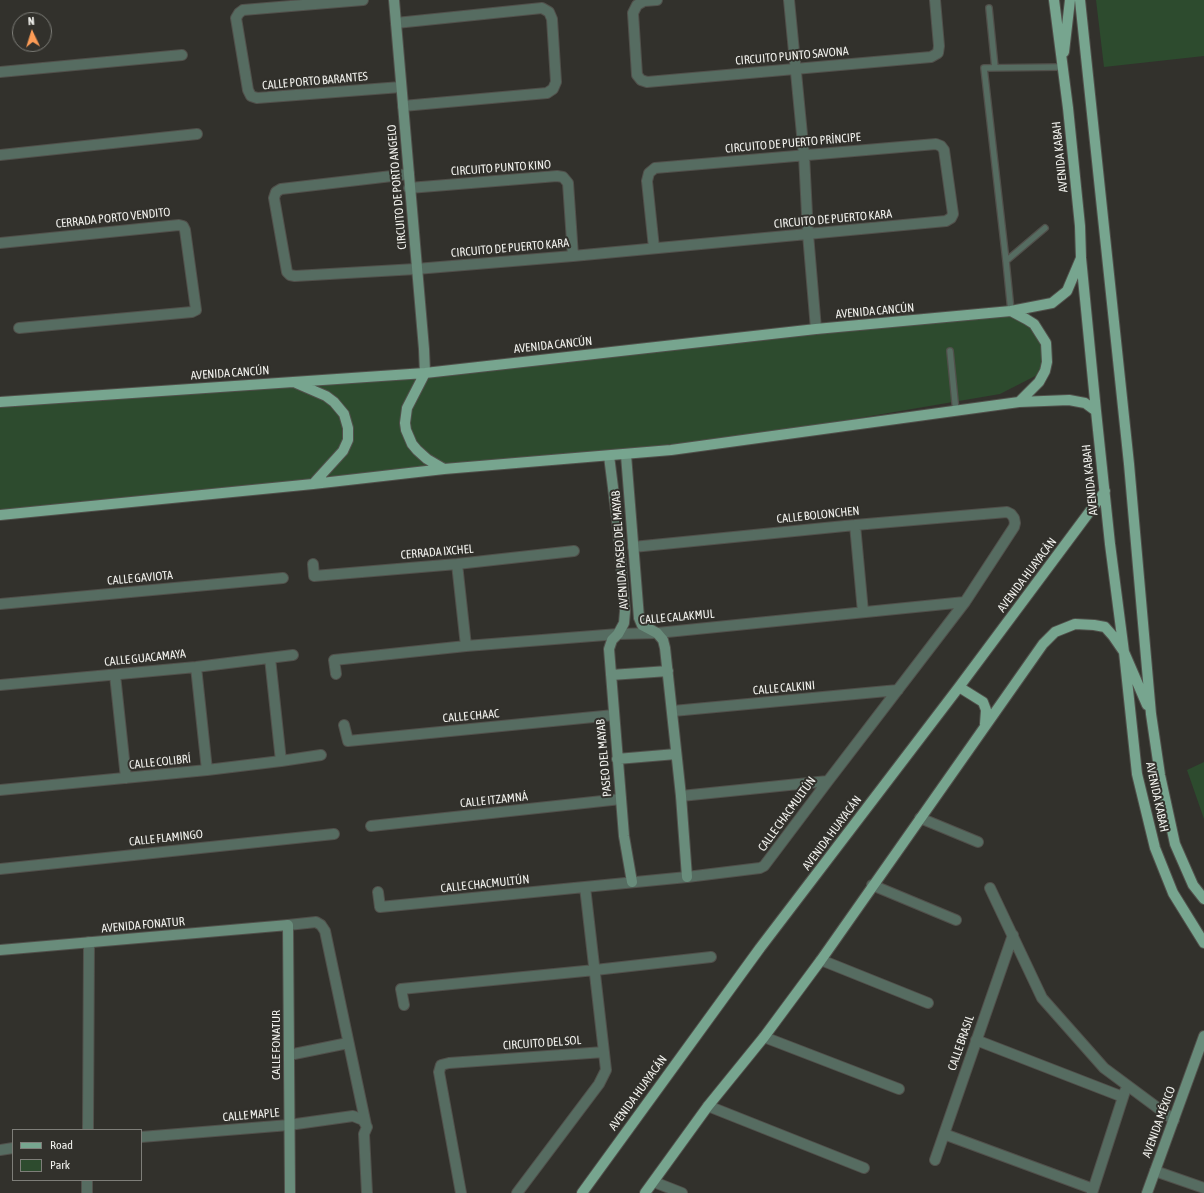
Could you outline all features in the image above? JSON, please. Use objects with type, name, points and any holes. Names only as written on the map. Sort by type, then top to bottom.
[{"type":"main road","name":"AVENIDA KABAH","points":[[1054,0],[1068,108],[1096,411],[1137,774],[1155,848],[1173,893],[1204,942]]},
{"type":"main road","points":[[1062,67],[1070,0]]},
{"type":"main road","name":"AVENIDA KABAH","points":[[1080,0],[1129,464],[1151,714],[1160,774],[1175,844],[1193,885],[1204,899]]},
{"type":"main road","name":"AVENIDA CANCÚN","points":[[0,402],[425,373],[816,329],[1011,311],[1052,303],[1067,291],[1081,258]]},
{"type":"main road","points":[[1011,311],[1026,318],[1034,324],[1046,343],[1047,362],[1045,371],[1039,382],[1019,402]]},
{"type":"main road","points":[[425,373],[407,408],[405,423],[406,430],[412,444],[417,450],[427,460],[444,469]]},
{"type":"main road","points":[[294,382],[326,396],[340,407],[347,419],[349,433],[346,446],[329,469],[313,484]]},
{"type":"main road","points":[[0,515],[313,484],[444,469],[626,455],[956,412],[1019,402],[1069,400],[1085,403],[1096,411]]},
{"type":"main road","name":"AVENIDA HUAYACÁN","points":[[582,1193],[760,948],[959,687],[1105,492]]},
{"type":"main road","points":[[645,1193],[708,1106],[764,1037],[821,960],[872,885],[1043,644],[1055,632],[1075,624],[1105,627],[1124,652],[1151,714]]},
{"type":"main road","points":[[959,687],[984,702],[986,710],[985,726]]},
{"type":"street","name":"CALLE PORTO BARANTES","points":[[363,0],[243,10],[239,13],[236,18],[248,90],[251,96],[257,98],[401,87]]},
{"type":"street","name":"CIRCUITO DE PORTO ANGELO","points":[[394,0],[425,373]]},
{"type":"street","name":"CIRCUITO PUNTO SAVONA","points":[[657,0],[644,1],[637,5],[633,12],[638,75],[641,80],[647,82],[930,57],[938,53],[939,46],[935,0]]},
{"type":"street","points":[[790,0],[804,155],[808,234],[816,329]]},
{"type":"street","points":[[396,22],[542,8],[549,12],[552,19],[556,82],[553,89],[547,93],[403,106]]},
{"type":"street","points":[[0,72],[182,55]]},
{"type":"street","points":[[0,155],[197,134]]},
{"type":"street","name":"CIRCUITO DE PUERTO PRÍNCIPE","points":[[654,248],[647,181],[649,173],[655,168],[936,144],[941,146],[944,150],[953,214],[951,218]]},
{"type":"street","name":"CIRCUITO DE PUERTO KARA","points":[[409,174],[281,189],[276,192],[274,198],[287,272],[290,275],[296,276],[416,269],[573,256],[946,221],[951,218]]},
{"type":"street","name":"CIRCUITO PUNTO KINO","points":[[409,188],[557,176],[563,178],[568,183],[573,256]]},
{"type":"street","name":"CERRADA PORTO VENDITO","points":[[0,243],[179,225],[183,226],[185,230],[196,310],[192,312],[19,328]]},
{"type":"street","name":"AVENIDA PASEO DEL MAYAB","points":[[626,455],[639,618],[642,625],[657,633]]},
{"type":"street","name":"AVENIDA PASEO DEL MAYAB","points":[[609,456],[625,611],[624,623],[618,634]]},
{"type":"street","name":"CALLE BOLONCHEN","points":[[633,547],[855,525],[1007,512]]},
{"type":"street","name":"CALLE CHACMULTÚN","points":[[378,892],[380,907],[687,877],[760,868],[764,866],[965,602],[1014,527],[1014,518],[1007,512]]},
{"type":"street","points":[[855,525],[863,612]]},
{"type":"street","name":"CERRADA IXCHEL","points":[[313,564],[314,576],[457,564],[574,551]]},
{"type":"street","points":[[457,564],[466,646]]},
{"type":"street","name":"CALLE GAVIOTA","points":[[0,604],[283,578]]},
{"type":"street","name":"CALLE CALAKMUL","points":[[336,674],[334,660],[466,646],[618,634],[657,633],[965,602]]},
{"type":"street","points":[[657,633],[663,640],[673,711],[687,877]]},
{"type":"street","name":"PASEO DEL MAYAB","points":[[618,634],[612,640],[609,649],[624,836],[632,882]]},
{"type":"street","name":"CALLE GUACAMAYA","points":[[0,685],[115,675],[293,655]]},
{"type":"street","points":[[270,658],[281,761]]},
{"type":"street","points":[[196,666],[207,770]]},
{"type":"street","points":[[611,675],[668,671]]},
{"type":"street","points":[[115,675],[126,778]]},
{"type":"street","name":"CALLE CALKINI","points":[[673,711],[898,690]]},
{"type":"street","name":"CALLE CHAAC","points":[[344,725],[348,741],[614,716]]},
{"type":"street","points":[[617,760],[676,754]]},
{"type":"street","name":"CALLE COLIBRÍ","points":[[0,790],[207,770],[321,755]]},
{"type":"street","points":[[681,796],[828,780]]},
{"type":"street","name":"CALLE ITZAMNÁ","points":[[371,826],[621,799]]},
{"type":"street","points":[[920,818],[978,842]]},
{"type":"street","name":"CALLE FLAMINGO","points":[[0,869],[334,834]]},
{"type":"street","points":[[872,885],[956,920]]},
{"type":"street","points":[[517,1193],[600,1084],[606,1070],[585,887]]},
{"type":"street","points":[[990,888],[1042,998],[1104,1068],[1174,1120]]},
{"type":"street","points":[[288,925],[316,922],[321,925],[325,931],[365,1123],[364,1134],[367,1193]]},
{"type":"street","name":"AVENIDA FONATUR","points":[[0,950],[288,925]]},
{"type":"street","name":"CALLE FONATUR","points":[[288,925],[290,1193]]},
{"type":"street","name":"CALLE BRASIL","points":[[935,1160],[1013,936]]},
{"type":"street","points":[[88,1129],[89,942]]},
{"type":"street","points":[[404,1005],[401,989],[711,957]]},
{"type":"street","points":[[821,960],[928,1003]]},
{"type":"street","name":"AVENIDA MÉXICO","points":[[1147,1193],[1204,1036]]},
{"type":"street","points":[[764,1037],[899,1089]]},
{"type":"street","points":[[976,1040],[1123,1097]]},
{"type":"street","points":[[288,1055],[348,1043]]},
{"type":"street","name":"AVENIDA MÉXICO","points":[[1195,1060],[1204,1046]]},
{"type":"street","name":"CIRCUITO DEL SOL","points":[[461,1193],[439,1072],[442,1065],[449,1063],[604,1052]]},
{"type":"street","points":[[944,1134],[1092,1191],[1127,1085]]},
{"type":"street","points":[[708,1106],[864,1168]]},
{"type":"street","name":"CALLE MAPLE","points":[[142,1137],[289,1124],[353,1116],[365,1123]]},
{"type":"street","points":[[0,1150],[12,1148]]},
{"type":"street","points":[[1155,1171],[1204,1188]]},
{"type":"street","points":[[87,1181],[87,1193]]},
{"type":"street","points":[[654,1182],[682,1193]]},
{"type":"lane","points":[[989,8],[995,68]]},
{"type":"lane","points":[[1011,311],[984,68],[1062,67]]},
{"type":"lane","points":[[1006,261],[1045,228]]},
{"type":"lane","points":[[950,351],[956,412]]},
{"type":"green space","points":[[1096,0],[1204,0],[1204,56],[1104,67]]},
{"type":"green space","points":[[1011,311],[1044,339],[1045,371],[1000,394],[671,450],[0,515],[0,403],[451,370]]},
{"type":"green space","points":[[1204,762],[1204,819],[1187,770]]}]
